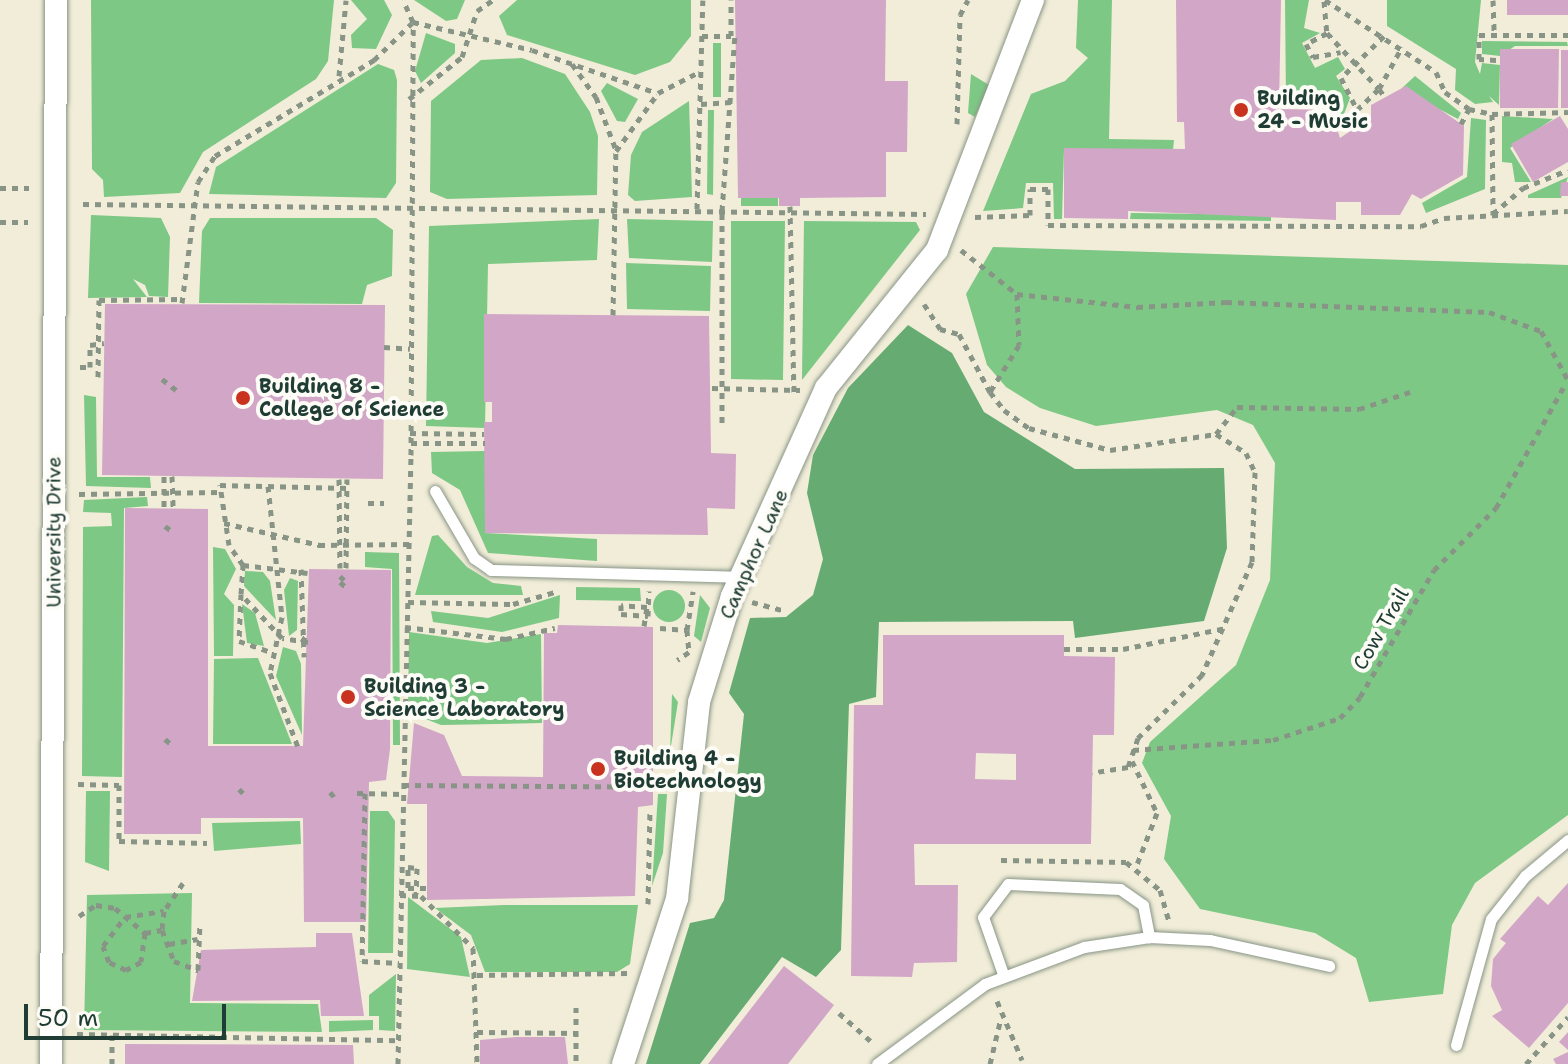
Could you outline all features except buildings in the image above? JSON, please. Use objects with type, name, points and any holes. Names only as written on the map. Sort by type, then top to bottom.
[{"type":"street","name":"University Drive","points":[[51,1064],[56,0]]},
{"type":"street","name":"Camphor Lane","points":[[623,1064],[677,899],[699,702],[740,577],[772,519],[826,388],[937,250],[1033,0]]},
{"type":"lane","points":[[435,491],[474,558],[491,570],[740,577]]},
{"type":"lane","points":[[1456,1045],[1491,919],[1525,876],[1568,840]]},
{"type":"lane","points":[[1003,974],[983,917],[1008,884],[1120,889],[1143,905],[1149,937]]},
{"type":"lane","points":[[877,1064],[921,1025],[1003,974],[1052,955],[1149,937],[1257,946],[1329,966]]},
{"type":"path","points":[[339,77],[346,0]]},
{"type":"path","points":[[398,1064],[411,443],[409,99],[413,22],[403,0]]},
{"type":"path","points":[[409,99],[462,57],[473,37],[477,11],[474,0]]},
{"type":"path","points":[[477,11],[493,0]]},
{"type":"path","points":[[697,209],[703,0]]},
{"type":"path","points":[[722,423],[722,211],[731,102],[731,0]]},
{"type":"path","points":[[957,130],[960,15],[968,0]]},
{"type":"path","points":[[1324,0],[1327,33],[1341,52],[1357,61],[1385,97]]},
{"type":"path","points":[[1324,0],[1402,47],[1469,109],[1492,114],[1568,112]]},
{"type":"path","points":[[1493,0],[1494,35]]},
{"type":"path","points":[[98,377],[99,300],[182,301],[198,182],[215,156],[339,77],[374,60],[413,22]]},
{"type":"path","points":[[413,22],[572,64],[658,93]]},
{"type":"path","points":[[1327,33],[1306,44],[1313,57],[1341,52]]},
{"type":"path","points":[[1496,60],[1479,59],[1479,35],[1568,35]]},
{"type":"path","points":[[702,36],[733,36]]},
{"type":"path","points":[[1357,110],[1341,78],[1384,36]]},
{"type":"path","points":[[1337,124],[1379,89],[1402,47]]},
{"type":"path","points":[[572,64],[596,97],[616,151],[613,315]]},
{"type":"path","points":[[616,151],[658,93],[701,71]]},
{"type":"path","points":[[701,104],[731,102]]},
{"type":"path","points":[[1461,124],[1469,109]]},
{"type":"path","points":[[1492,114],[1493,215]]},
{"type":"path","points":[[1493,215],[1523,188],[1568,170]]},
{"type":"path","points":[[0,188],[29,188]]},
{"type":"path","points":[[969,217],[1030,215],[1030,189],[1048,189],[1048,225],[1421,226],[1493,215],[1568,211]]},
{"type":"path","points":[[83,204],[195,202],[409,208],[791,209],[935,214],[931,226]]},
{"type":"path","points":[[791,209],[795,402]]},
{"type":"path","points":[[0,222],[28,222]]},
{"type":"path","points":[[958,248],[1017,294],[1019,345],[990,392]]},
{"type":"path","name":"Cow Trail","points":[[1017,294],[1137,307],[1226,302],[1489,312],[1541,331],[1567,382],[1496,508],[1434,570],[1360,697],[1340,718],[1273,740],[1133,750]]},
{"type":"path","points":[[923,302],[940,329],[959,334],[990,392],[1029,428],[1079,445],[1110,450],[1216,434],[1246,453],[1255,472],[1252,562],[1226,628],[1194,689],[1149,724],[1133,750],[1132,760],[1157,813],[1136,867]]},
{"type":"path","points":[[80,367],[90,367],[90,345],[104,343]]},
{"type":"path","points":[[384,347],[410,349]]},
{"type":"path","points":[[162,379],[181,394]]},
{"type":"path","points":[[712,388],[794,391],[809,388]]},
{"type":"path","points":[[1216,434],[1237,407],[1359,409],[1410,392]]},
{"type":"path","points":[[410,433],[484,434]]},
{"type":"path","points":[[411,443],[485,443]]},
{"type":"path","points":[[164,476],[164,509]]},
{"type":"path","points":[[172,476],[173,509]]},
{"type":"path","points":[[339,479],[343,568],[347,545],[347,479]]},
{"type":"path","points":[[271,652],[239,641],[243,565],[224,523],[220,485],[347,488]]},
{"type":"path","points":[[268,486],[280,565],[282,638],[271,652],[274,691],[298,747]]},
{"type":"path","points":[[79,494],[220,492]]},
{"type":"path","points":[[368,503],[384,503]]},
{"type":"path","points":[[224,523],[347,545],[409,544]]},
{"type":"path","points":[[165,526],[173,532]]},
{"type":"path","points":[[243,565],[280,565],[308,573]]},
{"type":"path","points":[[301,569],[306,644]]},
{"type":"path","points":[[408,602],[522,603],[565,591],[566,573]]},
{"type":"path","points":[[644,626],[647,607],[621,605],[621,614],[648,616],[649,573]]},
{"type":"path","points":[[677,660],[689,652],[687,630],[692,574]]},
{"type":"path","points":[[241,594],[282,638],[306,644]]},
{"type":"path","points":[[751,602],[786,611]]},
{"type":"path","points":[[405,627],[506,639],[555,628]]},
{"type":"path","points":[[660,628],[687,630]]},
{"type":"path","points":[[1064,649],[1123,649],[1226,628]]},
{"type":"path","points":[[304,657],[308,632]]},
{"type":"path","points":[[165,739],[172,745]]},
{"type":"path","points":[[1092,773],[1113,773],[1132,760]]},
{"type":"path","points":[[672,801],[675,772]]},
{"type":"path","points":[[78,784],[122,785],[119,841],[207,843]]},
{"type":"path","points":[[403,785],[653,786]]},
{"type":"path","points":[[239,789],[245,795]]},
{"type":"path","points":[[330,792],[335,798]]},
{"type":"path","points":[[357,793],[403,794]]},
{"type":"path","points":[[365,793],[362,961],[399,963]]},
{"type":"path","points":[[650,810],[650,915],[662,888]]},
{"type":"path","points":[[416,894],[417,868],[408,867],[408,888],[427,888]]},
{"type":"path","points":[[183,883],[164,911],[162,930],[174,961],[198,970],[200,923]]},
{"type":"path","points":[[400,895],[416,894],[464,934],[477,975],[477,1064]]},
{"type":"path","points":[[79,916],[96,905],[125,917],[145,933],[162,930]]},
{"type":"path","points":[[145,933],[141,962],[126,970],[109,962],[103,946],[125,917],[164,911]]},
{"type":"path","points":[[169,944],[198,939]]},
{"type":"path","points":[[477,975],[615,978],[632,967]]},
{"type":"path","points":[[1007,996],[995,1001],[1022,1060]]},
{"type":"path","points":[[576,1007],[576,1064]]},
{"type":"path","points":[[839,1013],[873,1043]]},
{"type":"path","points":[[990,1064],[1001,1013]]},
{"type":"path","points":[[1526,1064],[1568,1017]]},
{"type":"path","points":[[477,1032],[576,1033]]},
{"type":"path","points":[[77,1034],[398,1040]]},
{"type":"path","points":[[112,1035],[112,1064]]},
{"type":"green space","points":[[91,0],[334,0],[328,61],[316,79],[203,152],[180,193],[104,197],[103,180],[92,169]]},
{"type":"green space","points":[[351,0],[384,0],[392,15],[376,49],[352,48],[351,35],[367,19]]},
{"type":"green space","points":[[414,0],[465,0],[457,19],[446,21]]},
{"type":"green space","points":[[517,0],[691,0],[691,36],[670,62],[635,75],[507,35],[499,16]]},
{"type":"green space","points":[[1078,0],[1112,0],[1109,139],[1174,140],[1173,150],[1064,150],[1062,219],[1054,219],[1053,183],[1026,183],[1023,208],[983,211],[1031,94],[1065,81],[1088,58],[1076,48]]},
{"type":"green space","points":[[1285,0],[1309,0],[1304,28],[1320,33],[1302,43],[1315,68],[1338,57],[1345,69],[1336,76],[1350,98],[1341,122],[1336,102],[1286,101]]},
{"type":"green space","points":[[1387,0],[1481,0],[1475,62],[1480,74],[1482,63],[1500,65],[1499,105],[1489,96],[1493,102],[1475,104],[1455,90],[1456,69],[1387,26]]},
{"type":"green space","points":[[426,33],[455,44],[455,53],[421,83],[415,71]]},
{"type":"green space","points":[[1482,41],[1567,42],[1568,46],[1515,46],[1500,56],[1482,54]]},
{"type":"green space","points":[[713,43],[721,43],[721,97],[713,97]]},
{"type":"green space","points":[[522,58],[565,74],[590,112],[598,136],[597,195],[447,199],[430,192],[431,101],[481,60]]},
{"type":"green space","points":[[378,64],[394,70],[397,80],[396,183],[386,198],[209,194],[216,167]]},
{"type":"green space","points":[[971,74],[989,85],[975,117],[968,113]]},
{"type":"green space","points":[[1415,76],[1461,113],[1458,119],[1401,89]]},
{"type":"green space","points":[[607,83],[638,99],[625,122],[617,121],[601,91]]},
{"type":"green space","points":[[689,101],[692,197],[635,201],[628,195],[631,155],[642,132]]},
{"type":"green space","points":[[708,110],[714,110],[713,195],[707,194]]},
{"type":"green space","points":[[1502,116],[1553,119],[1510,148],[1531,182],[1515,182],[1512,163],[1502,162]]},
{"type":"green space","points":[[1471,118],[1486,120],[1485,189],[1426,213],[1422,203],[1467,177]]},
{"type":"green space","points":[[1568,177],[1561,198],[1528,198],[1528,195]]},
{"type":"green space","points":[[741,198],[778,198],[778,206],[741,206]]},
{"type":"green space","points":[[1131,213],[1271,215],[1271,221],[1130,219]]},
{"type":"green space","points":[[91,215],[161,218],[170,237],[168,297],[149,296],[145,285],[133,279],[147,297],[88,298]]},
{"type":"green space","points":[[210,218],[376,218],[393,230],[392,276],[367,285],[362,304],[199,303],[202,231]]},
{"type":"green space","points":[[599,219],[597,260],[488,264],[485,428],[426,426],[429,226]]},
{"type":"green space","points":[[627,219],[713,221],[712,262],[629,258]]},
{"type":"green space","points":[[731,221],[785,221],[783,380],[731,379]]},
{"type":"green space","points":[[804,221],[916,222],[920,230],[802,380]]},
{"type":"green space","points":[[993,247],[1568,265],[1568,815],[1475,883],[1452,925],[1443,994],[1369,1002],[1356,958],[1315,933],[1200,909],[1164,859],[1171,816],[1142,763],[1150,742],[1236,665],[1270,580],[1275,463],[1253,425],[1217,410],[1096,426],[1040,408],[1006,387],[987,365],[966,294]]},
{"type":"green space","points":[[626,263],[711,266],[710,311],[627,309]]},
{"type":"green space","points":[[908,325],[952,353],[984,412],[1075,469],[1224,468],[1227,548],[1204,621],[1075,638],[1073,621],[879,622],[876,697],[849,704],[841,950],[816,977],[782,957],[700,1064],[646,1064],[690,923],[714,918],[724,900],[744,714],[729,693],[750,618],[786,617],[813,595],[823,559],[807,493],[813,455],[848,388]]},
{"type":"green space","points":[[84,395],[96,397],[97,477],[150,477],[151,488],[86,486]]},
{"type":"green space","points":[[485,451],[485,533],[597,539],[597,561],[488,553],[460,490],[432,473],[431,452]]},
{"type":"green space","points":[[147,497],[148,506],[124,508],[122,777],[82,776],[83,527],[112,526],[111,513],[83,512],[84,500]]},
{"type":"green space","points":[[438,535],[467,567],[493,583],[521,586],[523,595],[415,595],[432,536]]},
{"type":"green space","points":[[213,547],[225,549],[236,569],[224,594],[234,605],[233,656],[214,656]]},
{"type":"green space","points":[[365,552],[399,553],[400,745],[393,745],[392,569],[365,567]]},
{"type":"green space","points":[[245,571],[263,572],[270,581],[276,620],[244,586]]},
{"type":"green space","points":[[290,578],[298,581],[297,630],[289,636],[284,590]]},
{"type":"green space","points":[[576,587],[640,588],[641,601],[576,600]]},
{"type":"green space","points":[[669,590],[680,595],[685,606],[680,617],[669,622],[658,617],[653,606],[658,595]]},
{"type":"green space","points":[[560,595],[559,618],[502,632],[433,622],[431,611],[488,618]]},
{"type":"green space","points":[[700,595],[710,608],[701,642],[694,636]]},
{"type":"green space","points":[[242,604],[255,613],[264,646],[247,643]]},
{"type":"green space","points":[[409,632],[487,643],[541,634],[542,723],[441,725],[408,712]]},
{"type":"green space","points":[[283,647],[296,651],[301,664],[302,735],[276,676]]},
{"type":"green space","points":[[258,658],[292,744],[213,744],[214,659]]},
{"type":"green space","points":[[672,694],[678,702],[670,752]]},
{"type":"green space","points":[[86,791],[110,791],[109,871],[85,862]]},
{"type":"green space","points":[[658,794],[667,794],[663,853],[652,886]]},
{"type":"green space","points":[[370,811],[388,811],[395,821],[393,953],[368,953]]},
{"type":"green space","points":[[300,821],[301,844],[214,851],[212,823]]},
{"type":"green space","points":[[192,893],[190,1003],[318,1004],[322,1032],[84,1030],[87,895]]},
{"type":"green space","points":[[408,897],[461,937],[470,977],[407,969]]},
{"type":"green space","points":[[638,905],[630,964],[617,972],[485,972],[471,935],[435,908]]},
{"type":"green space","points":[[396,974],[395,1031],[379,1030],[379,1016],[369,1016],[369,995]]},
{"type":"green space","points":[[373,1020],[373,1030],[329,1032],[329,1021]]},
{"type":"place","name":"Building 24 - Music","points":[[1241,110]]},
{"type":"place","name":"Building 8 - College of Science","points":[[243,398]]},
{"type":"place","name":"Building 3 - Science Laboratory","points":[[348,697]]},
{"type":"place","name":"Building 4 - Biotechnology","points":[[598,769]]}]
